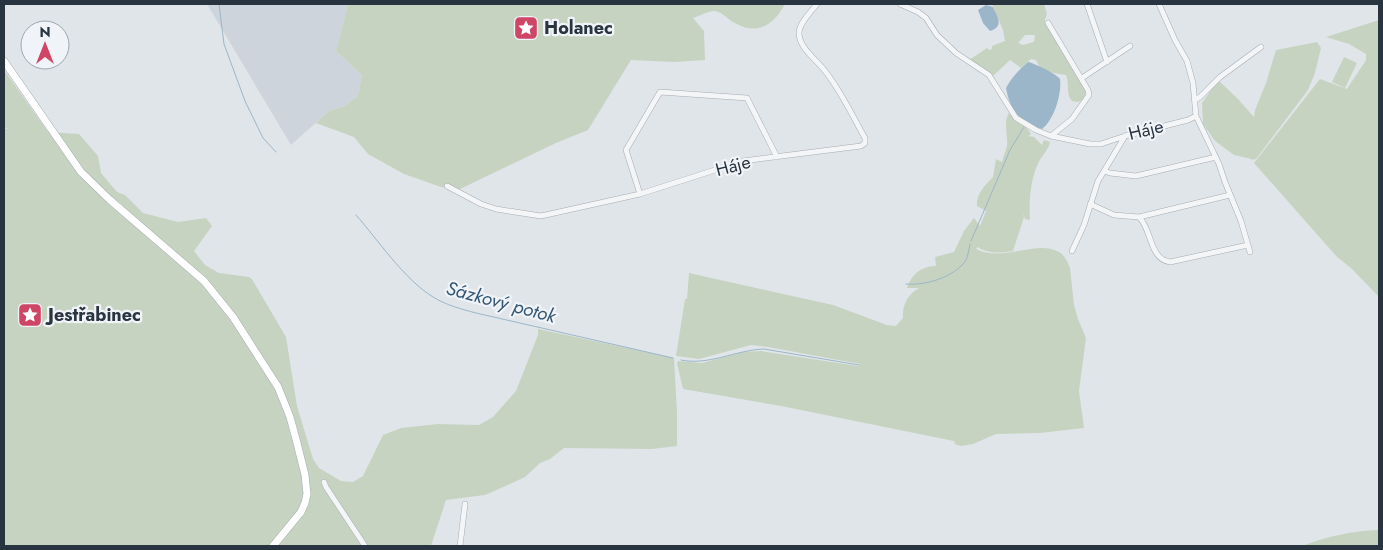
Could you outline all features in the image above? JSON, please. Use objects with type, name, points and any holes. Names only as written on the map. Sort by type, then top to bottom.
[{"type":"street","name":"Háje","points":[[447,186],[481,204],[496,209],[541,216],[640,194],[743,161],[861,146],[865,143],[864,138],[838,90],[826,71],[800,40],[799,30],[801,24],[817,4]]},
{"type":"street","name":"Háje","points":[[900,4],[926,18],[937,36],[956,53],[989,75],[1016,118],[1027,126],[1051,136],[1090,144],[1101,144],[1188,120],[1196,116]]},
{"type":"street","points":[[1087,4],[1107,62]]},
{"type":"street","points":[[1159,4],[1175,40],[1187,61],[1193,83],[1196,116],[1216,157],[1241,221],[1250,252]]},
{"type":"street","points":[[1048,23],[1082,78],[1089,95],[1072,119],[1051,136]]},
{"type":"street","points":[[1082,78],[1130,46]]},
{"type":"street","points":[[1195,100],[1220,77],[1261,47]]},
{"type":"street","points":[[4,61],[81,172],[110,200],[204,281],[233,317],[278,387],[290,417],[305,475],[307,494],[301,512],[273,546]]},
{"type":"street","points":[[640,194],[626,150],[660,92],[747,98],[777,157]]},
{"type":"street","points":[[1072,251],[1084,225],[1098,181],[1125,136]]},
{"type":"street","points":[[1104,171],[1136,176],[1216,157]]},
{"type":"street","points":[[1090,204],[1114,215],[1139,217],[1230,195]]},
{"type":"street","points":[[1139,217],[1157,254],[1166,261],[1170,262],[1248,245]]},
{"type":"street","points":[[324,482],[365,546]]},
{"type":"street","points":[[460,546],[465,504]]},
{"type":"shaded area","points":[[207,4],[348,4],[336,51],[362,75],[358,96],[345,106],[329,111],[291,145]]},
{"type":"green space","points":[[348,4],[785,4],[776,18],[758,28],[743,27],[715,11],[693,18],[704,31],[705,60],[674,62],[631,60],[588,130],[556,143],[458,190],[441,187],[404,174],[368,154],[354,137],[316,123],[329,111],[345,106],[358,96],[362,75],[336,51]]},
{"type":"green space","points":[[992,4],[1044,4],[1047,14],[1045,23],[1058,40],[1086,92],[1083,100],[1078,102],[1072,101],[1068,92],[1066,75],[1052,73],[1044,69],[1036,60],[1031,59],[1021,68],[1010,60],[993,76],[969,60],[987,48],[989,50],[992,49],[992,46],[1005,41],[1003,30]],"holes":[[[1025,35],[1035,35],[1034,42],[1023,45],[1018,43]]]},
{"type":"green space","points":[[1379,20],[1379,297],[1351,268],[1337,257],[1254,163],[1320,79],[1347,89],[1366,60],[1366,54],[1349,44],[1326,37]]},
{"type":"green space","points":[[1317,42],[1321,48],[1315,73],[1308,90],[1256,159],[1251,160],[1234,155],[1215,141],[1203,124],[1202,103],[1218,80],[1254,117],[1276,50]]},
{"type":"green space","points":[[1344,57],[1357,63],[1345,88],[1332,82]]},
{"type":"green space","points":[[4,70],[48,132],[79,134],[98,156],[101,173],[117,192],[125,195],[143,213],[178,222],[206,218],[212,226],[194,251],[205,265],[219,273],[252,279],[286,337],[297,406],[313,459],[319,468],[341,481],[353,482],[363,476],[383,435],[401,428],[438,424],[479,425],[493,417],[516,391],[538,335],[538,329],[674,358],[677,446],[652,449],[564,448],[550,459],[540,463],[525,477],[485,495],[446,500],[431,546],[4,546],[4,129],[9,129],[4,128]]},
{"type":"green space","points":[[1009,113],[1029,131],[1031,134],[1028,136],[1034,137],[1042,145],[1044,140],[1050,142],[1038,163],[1031,186],[1030,220],[1025,219],[1023,212],[1024,217],[1013,251],[986,251],[978,247],[976,249],[986,253],[997,254],[1030,249],[1050,249],[1061,253],[1066,259],[1070,268],[1074,305],[1086,338],[1079,391],[1084,428],[1040,433],[996,434],[973,444],[961,446],[955,444],[954,441],[781,406],[683,389],[678,361],[702,363],[743,352],[761,351],[858,366],[860,364],[751,345],[699,359],[676,356],[685,299],[687,299],[689,273],[833,305],[887,325],[896,326],[903,318],[906,300],[919,288],[907,288],[914,275],[926,267],[936,266],[935,257],[954,252],[964,231],[974,218],[980,226],[986,211],[977,206],[978,198],[984,187],[993,177],[996,159],[1002,162],[1007,146],[1006,124]]},
{"type":"green space","points":[[1379,530],[1379,545],[1302,546],[1340,535]]},
{"type":"water","points":[[986,5],[993,7],[999,21],[997,27],[990,31],[983,23],[978,10]]},
{"type":"water","points":[[1028,62],[1055,74],[1060,79],[1060,92],[1056,106],[1050,120],[1042,129],[1028,123],[1017,115],[1010,103],[1006,88]]},
{"type":"waterway","name":"Sázkový potok","points":[[219,4],[224,44],[245,101],[263,138],[276,152]]},
{"type":"waterway","name":"Sázkový potok","points":[[971,241],[1010,150],[1024,127]]},
{"type":"waterway","name":"Sázkový potok","points":[[356,215],[412,280],[433,297],[443,302],[476,313],[673,358]]},
{"type":"waterway","name":"Sázkový potok","points":[[906,284],[930,282],[947,276],[966,260],[970,244]]},
{"type":"waterway","name":"Sázkový potok","points":[[681,360],[701,361],[764,349],[859,365]]},
{"type":"place","name":"Holanec","points":[[526,28]]},
{"type":"place","name":"Jestřabinec","points":[[30,315]]}]
